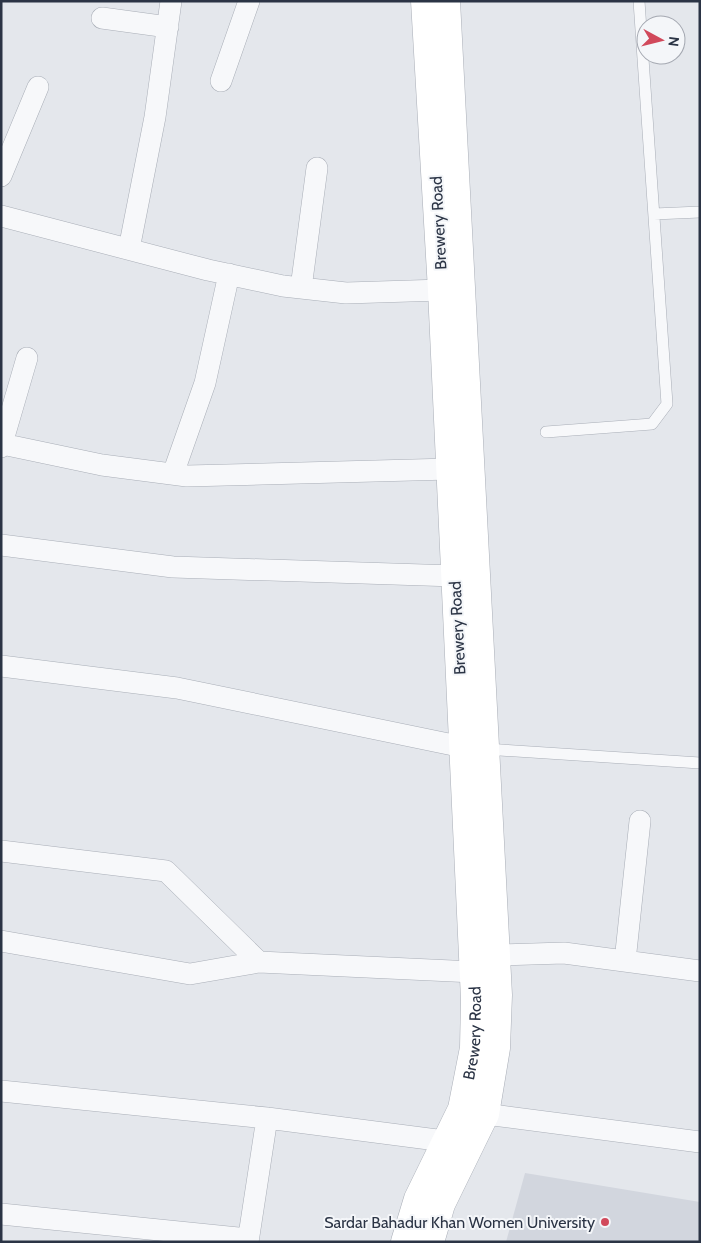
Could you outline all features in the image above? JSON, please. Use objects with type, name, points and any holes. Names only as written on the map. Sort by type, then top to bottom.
[{"type":"main road","name":"Brewery Road","points":[[425,1],[451,289]]},
{"type":"main road","name":"Brewery Road","points":[[430,1242],[458,1143],[462,1109],[474,1048],[481,960],[474,748],[451,289],[446,1]]},
{"type":"main road","name":"Brewery Road","points":[[406,1242],[418,1199],[458,1143],[485,1114],[496,1048],[498,995],[481,960]]},
{"type":"street","points":[[129,249],[155,117],[171,1]]},
{"type":"street","points":[[222,81],[249,1]]},
{"type":"street","points":[[102,18],[168,27]]},
{"type":"street","points":[[1,176],[38,87]]},
{"type":"street","points":[[301,288],[317,168]]},
{"type":"street","points":[[1,216],[283,286],[346,293],[451,289]]},
{"type":"street","points":[[172,474],[205,383],[229,274]]},
{"type":"street","points":[[28,358],[2,445],[102,465],[187,476],[460,468]]},
{"type":"street","points":[[1,545],[173,567],[466,575]]},
{"type":"street","points":[[1,666],[177,688],[474,748]]},
{"type":"street","points":[[625,961],[640,820]]},
{"type":"street","points":[[1,851],[166,871],[259,962]]},
{"type":"street","points":[[1,941],[190,974],[259,962],[481,960],[564,953],[700,971]]},
{"type":"street","points":[[1,1091],[266,1118],[458,1143]]},
{"type":"street","points":[[485,1114],[700,1142]]},
{"type":"street","points":[[1,1214],[248,1240],[266,1118]]},
{"type":"lane","points":[[546,432],[652,424],[667,404],[639,1]]},
{"type":"lane","points":[[654,214],[700,212]]},
{"type":"lane","points":[[474,748],[700,763]]},
{"type":"shaded area","name":"Sardar Bahadur Khan Women University","points":[[525,1173],[700,1202],[700,1242],[506,1242]]},
{"type":"place","name":"Sardar Bahadur Khan Women University","points":[[605,1222]]}]
